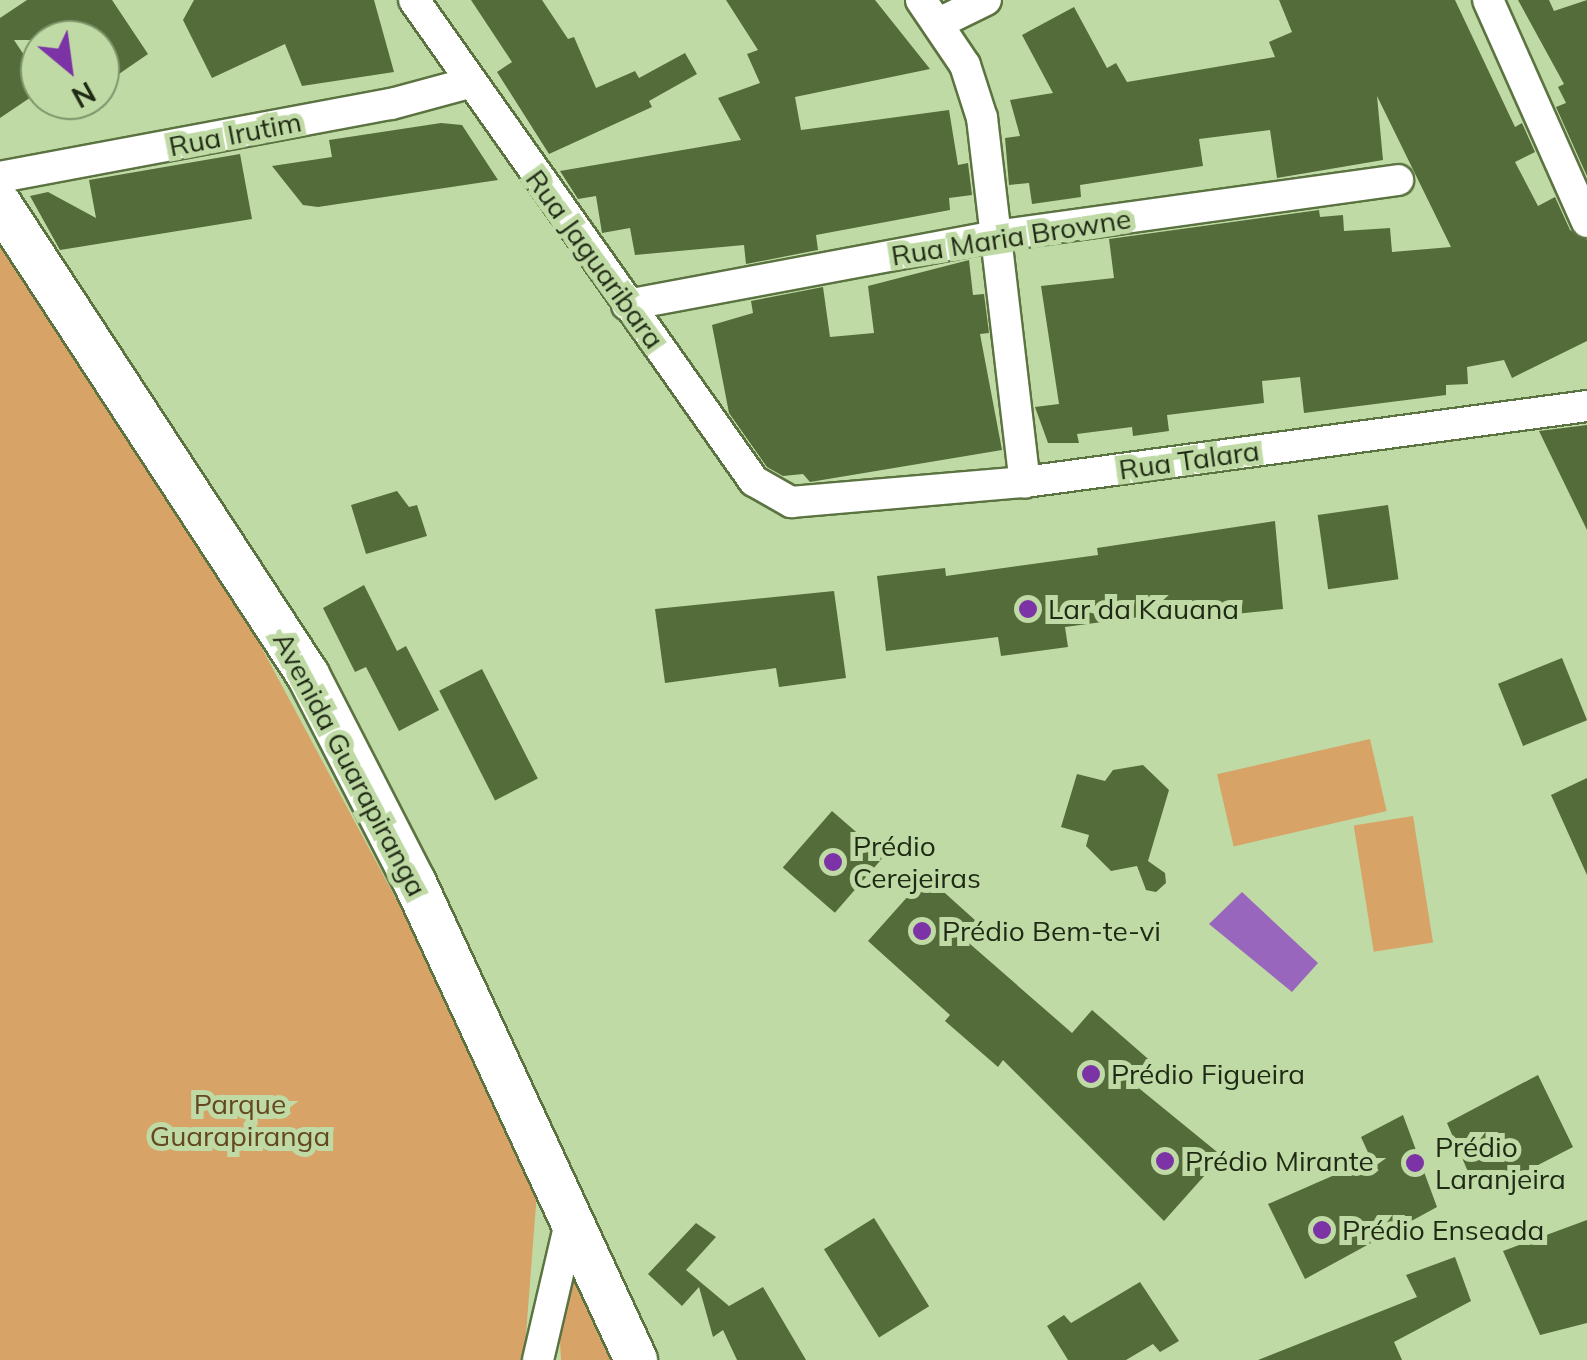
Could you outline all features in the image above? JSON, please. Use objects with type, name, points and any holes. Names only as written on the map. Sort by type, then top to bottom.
[{"type":"main road","name":"Avenida Guarapiranga","points":[[0,204],[308,675],[429,913],[570,1227],[636,1360]]},
{"type":"street","name":"Rua Jaguaribara","points":[[414,0],[754,482],[790,502]]},
{"type":"street","points":[[986,0],[931,11],[982,118],[1025,482]]},
{"type":"street","points":[[1488,0],[1587,222]]},
{"type":"street","name":"Rua Irutim","points":[[0,177],[391,104],[469,83]]},
{"type":"street","name":"Rua Maria Browne","points":[[627,306],[995,236],[1398,180]]},
{"type":"street","name":"Rua Talara","points":[[790,502],[1025,482],[1587,406]]},
{"type":"street","points":[[538,1360],[570,1227]]},
{"type":"green space","name":"Parque Guarapiranga","points":[[0,214],[174,484],[539,1166],[524,1360],[0,1360]]},
{"type":"green space","points":[[1370,739],[1387,811],[1234,846],[1217,774]]},
{"type":"green space","points":[[1413,816],[1433,942],[1374,952],[1354,825]]},
{"type":"green space","points":[[572,1268],[627,1360],[561,1360],[559,1321]]},
{"type":"shaded area","points":[[1242,892],[1318,963],[1292,992],[1209,924]]},
{"type":"building","points":[[27,0],[112,0],[148,54],[120,73],[120,20],[20,20],[20,40],[14,40],[20,49],[20,104],[0,118],[0,18]]},
{"type":"building","points":[[194,0],[374,0],[394,72],[302,86],[285,44],[212,78],[183,20]]},
{"type":"building","points":[[471,0],[542,0],[568,39],[574,37],[596,88],[635,71],[639,78],[685,53],[697,74],[649,101],[652,107],[549,154],[497,72],[512,62]]},
{"type":"building","points":[[726,0],[875,0],[930,69],[795,97],[801,130],[949,110],[958,165],[968,163],[972,195],[949,198],[950,210],[816,235],[818,250],[746,264],[744,245],[635,255],[630,228],[602,233],[596,196],[578,199],[560,171],[741,140],[718,98],[760,83],[747,54],[758,50]]},
{"type":"building","points":[[1279,0],[1455,0],[1515,127],[1522,123],[1535,152],[1515,162],[1538,206],[1555,197],[1570,230],[1587,240],[1587,341],[1512,378],[1504,360],[1467,367],[1468,384],[1446,385],[1446,395],[1304,413],[1300,377],[1262,381],[1264,403],[1167,415],[1169,431],[1133,436],[1132,427],[1077,434],[1079,443],[1048,443],[1035,407],[1059,404],[1041,286],[1114,278],[1109,239],[1319,210],[1320,217],[1343,215],[1344,231],[1390,228],[1392,252],[1451,247],[1377,96],[1383,160],[1277,178],[1270,130],[1199,139],[1203,166],[1080,185],[1081,197],[1032,204],[1029,183],[1009,185],[1005,138],[1020,136],[1010,100],[1053,93],[1022,35],[1074,7],[1107,68],[1116,63],[1127,82],[1275,57],[1269,42],[1292,32]]},
{"type":"building","points":[[1518,0],[1549,0],[1554,11],[1587,0],[1587,176],[1556,107],[1566,103],[1558,87],[1564,84]]},
{"type":"building","points":[[441,123],[462,125],[498,180],[318,207],[303,205],[272,166],[332,157],[329,140]]},
{"type":"building","points":[[240,154],[252,219],[60,250],[30,196],[48,192],[96,218],[89,180]]},
{"type":"building","points":[[969,260],[973,295],[984,294],[989,333],[980,334],[1002,450],[810,482],[803,474],[783,476],[767,467],[729,413],[712,325],[753,313],[751,301],[823,287],[830,337],[874,333],[868,286]]},
{"type":"building","points":[[1587,425],[1587,530],[1539,431]]},
{"type":"building","points":[[397,491],[409,507],[417,505],[427,536],[366,554],[351,505]]},
{"type":"building","points":[[1388,505],[1398,579],[1328,589],[1318,515]]},
{"type":"building","points":[[1275,521],[1283,609],[1215,616],[1214,607],[1065,627],[1068,647],[1001,656],[998,637],[886,651],[877,576],[945,568],[946,576],[1098,555],[1097,548]]},
{"type":"building","points":[[364,585],[397,651],[406,646],[439,710],[399,731],[366,667],[355,672],[323,608]]},
{"type":"building","points":[[834,591],[846,678],[779,687],[776,668],[665,683],[655,609]]},
{"type":"building","points":[[1562,658],[1587,720],[1523,746],[1498,684]]},
{"type":"building","points":[[482,669],[538,779],[495,800],[439,691]]},
{"type":"building","points":[[1143,765],[1169,790],[1148,861],[1165,873],[1166,883],[1156,892],[1146,890],[1137,866],[1111,871],[1086,846],[1089,835],[1061,827],[1077,774],[1105,781],[1113,770]]},
{"type":"building","points":[[1587,778],[1587,875],[1551,795]]},
{"type":"building","name":"Prédio Cerejeiras","points":[[832,811],[884,856],[835,913],[783,868]]},
{"type":"building","points":[[926,876],[976,921],[962,937],[1072,1033],[1092,1010],[1154,1064],[1135,1085],[1222,1156],[1164,1221],[1003,1060],[998,1067],[945,1021],[950,1015],[868,941]]},
{"type":"building","points":[[1538,1075],[1573,1147],[1507,1181],[1503,1174],[1475,1188],[1447,1123]]},
{"type":"building","points":[[1403,1115],[1437,1207],[1305,1279],[1268,1204],[1371,1159],[1361,1137]]},
{"type":"building","points":[[874,1218],[929,1306],[879,1337],[824,1249]]},
{"type":"building","points":[[1587,1220],[1587,1323],[1540,1335],[1503,1251]]},
{"type":"building","points":[[696,1223],[716,1237],[686,1270],[729,1306],[763,1287],[806,1360],[737,1360],[723,1330],[713,1337],[699,1287],[682,1306],[648,1274]]},
{"type":"building","points":[[1455,1257],[1471,1301],[1394,1342],[1402,1360],[1258,1360],[1417,1297],[1406,1275]]},
{"type":"building","points":[[1140,1282],[1179,1341],[1160,1352],[1153,1344],[1126,1360],[1068,1360],[1047,1326],[1064,1315],[1071,1323]]},
{"type":"place","name":"Lar da Kauana","points":[[1028,609]]},
{"type":"place","name":"Prédio Cerejeiras","points":[[833,862]]},
{"type":"place","name":"Prédio Bem-te-vi","points":[[922,931]]},
{"type":"place","name":"Prédio Figueira","points":[[1091,1074]]},
{"type":"place","name":"Prédio Mirante","points":[[1165,1161]]},
{"type":"place","name":"Prédio Laranjeira","points":[[1415,1163]]},
{"type":"place","name":"Prédio Enseada","points":[[1322,1230]]}]
